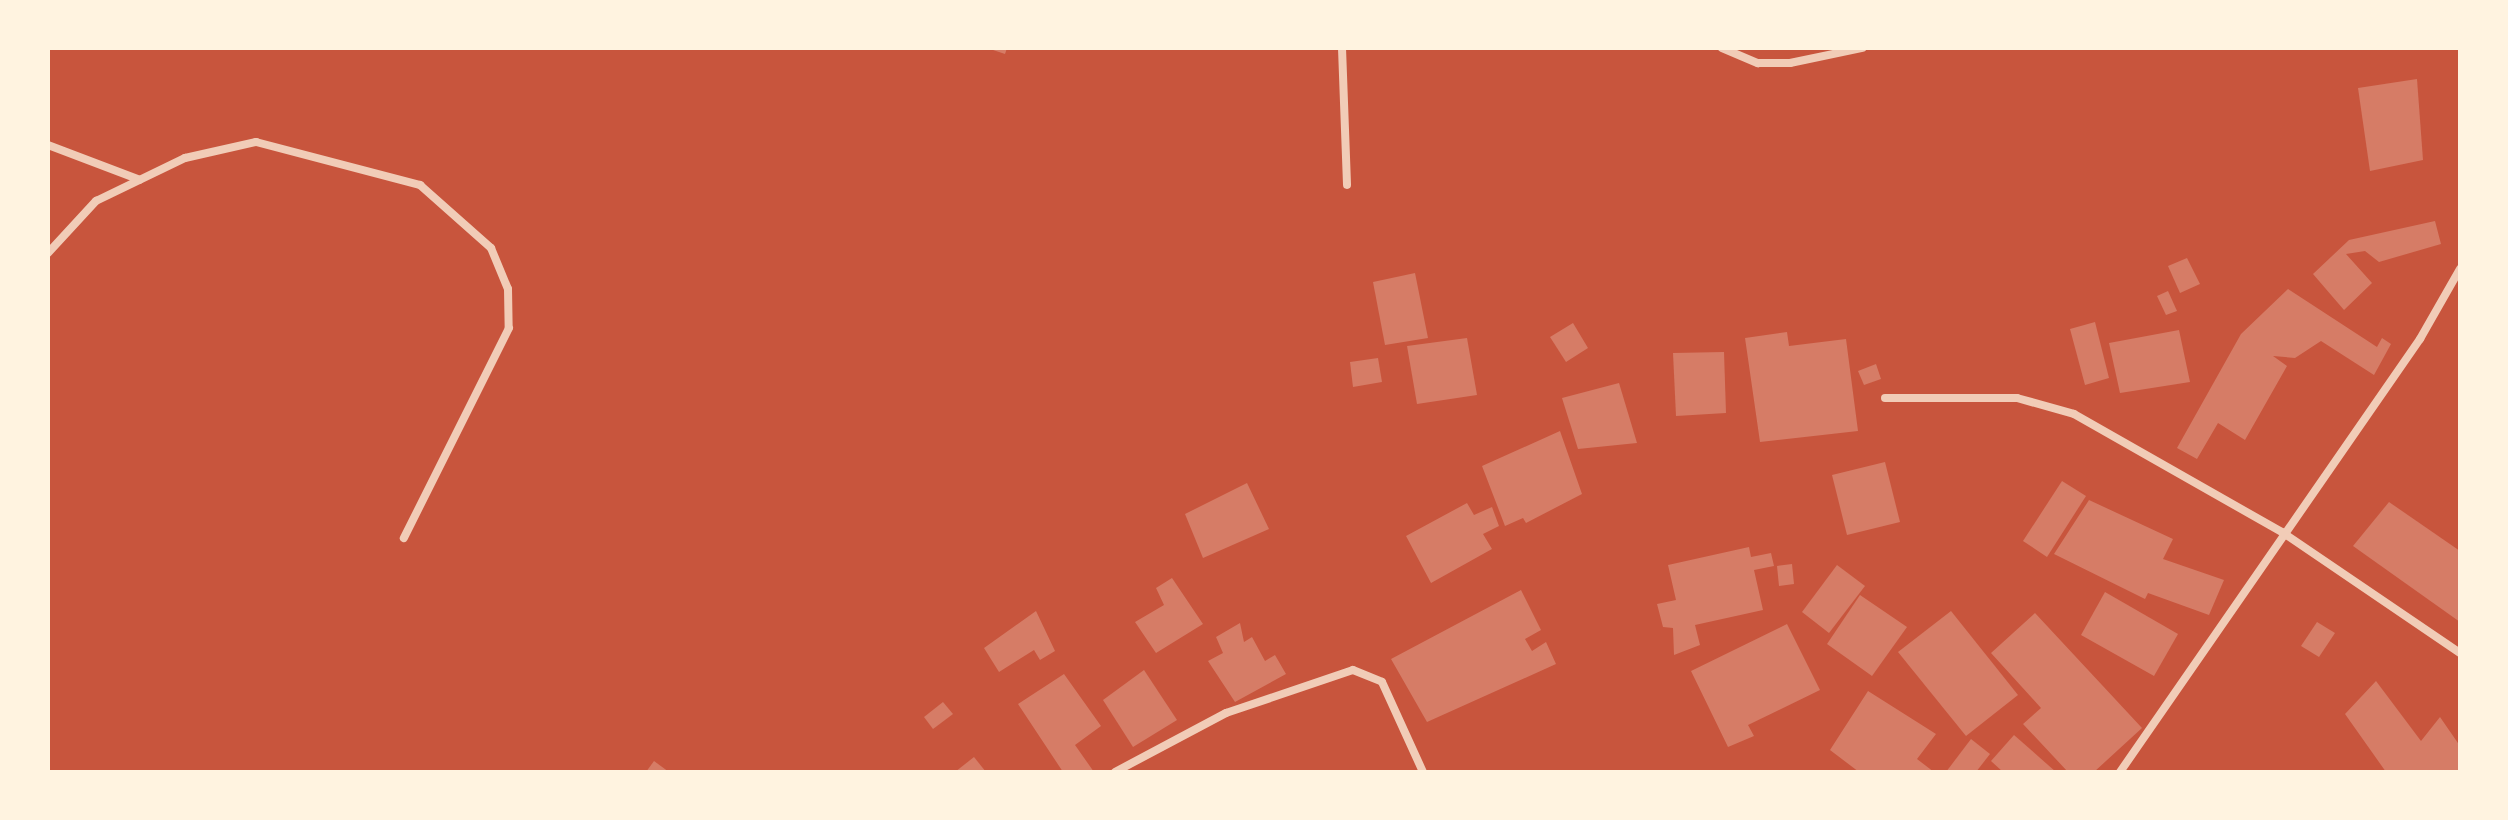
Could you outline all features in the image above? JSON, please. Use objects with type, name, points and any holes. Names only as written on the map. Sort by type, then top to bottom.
[{"type":"street","points":[[1342,48],[1347,185]]},
{"type":"street","points":[[1722,48],[1745,60],[1790,63],[1862,48]]},
{"type":"street","points":[[48,253],[96,201],[185,158],[256,142],[294,147],[420,185],[491,248],[508,289],[509,328],[404,538]]},
{"type":"street","points":[[48,145],[140,180]]},
{"type":"street","points":[[2120,772],[2282,532],[2420,339],[2460,269]]},
{"type":"street","points":[[1885,398],[2017,398],[2074,414],[2282,532],[2460,653]]},
{"type":"street","points":[[1115,772],[1226,713],[1353,670],[1382,682],[1423,772]]},
{"type":"building","points":[[987,48],[1007,48],[1005,54]]},
{"type":"building","points":[[2417,79],[2423,160],[2370,171],[2358,88]]},
{"type":"building","points":[[2435,221],[2441,244],[2379,262],[2365,251],[2346,254],[2372,283],[2344,310],[2313,274],[2349,240]]},
{"type":"building","points":[[2187,258],[2200,284],[2180,293],[2168,266]]},
{"type":"building","points":[[1415,273],[1428,338],[1385,345],[1373,282]]},
{"type":"building","points":[[2288,289],[2377,347],[2382,338],[2391,344],[2374,375],[2321,341],[2295,358],[2273,356],[2287,366],[2245,440],[2218,423],[2197,459],[2177,448],[2241,334]]},
{"type":"building","points":[[2168,291],[2177,311],[2166,315],[2157,296]]},
{"type":"building","points":[[2095,322],[2109,378],[2085,385],[2070,329]]},
{"type":"building","points":[[1573,323],[1588,348],[1566,362],[1550,337]]},
{"type":"building","points":[[2179,330],[2190,382],[2120,393],[2109,343]]},
{"type":"building","points":[[1787,332],[1789,346],[1846,339],[1858,431],[1760,442],[1745,338]]},
{"type":"building","points":[[1467,338],[1477,395],[1417,404],[1407,346]]},
{"type":"building","points":[[1724,352],[1726,413],[1676,416],[1673,353]]},
{"type":"building","points":[[1378,358],[1382,382],[1353,387],[1350,362]]},
{"type":"building","points":[[1876,364],[1881,379],[1864,385],[1858,371]]},
{"type":"building","points":[[1619,383],[1637,443],[1578,449],[1562,398]]},
{"type":"building","points":[[1560,431],[1582,494],[1526,523],[1523,518],[1505,526],[1482,466]]},
{"type":"building","points":[[1885,462],[1900,522],[1847,535],[1832,475]]},
{"type":"building","points":[[2062,481],[2086,496],[2047,557],[2023,541]]},
{"type":"building","points":[[1247,483],[1269,529],[1203,558],[1185,514]]},
{"type":"building","points":[[2089,500],[2173,539],[2163,559],[2224,580],[2209,615],[2148,593],[2145,599],[2054,554]]},
{"type":"building","points":[[2389,502],[2460,551],[2460,622],[2353,546]]},
{"type":"building","points":[[1467,503],[1474,515],[1492,507],[1499,526],[1483,534],[1492,549],[1431,583],[1406,536]]},
{"type":"building","points":[[1749,547],[1751,557],[1771,553],[1774,566],[1754,570],[1763,610],[1695,625],[1700,645],[1674,655],[1673,628],[1663,627],[1657,604],[1676,600],[1668,565]]},
{"type":"building","points":[[1792,564],[1794,584],[1779,586],[1777,566]]},
{"type":"building","points":[[1837,565],[1865,586],[1829,633],[1802,612]]},
{"type":"building","points":[[1172,578],[1203,624],[1156,653],[1135,622],[1164,605],[1156,588]]},
{"type":"building","points":[[1521,590],[1541,630],[1525,639],[1532,651],[1546,642],[1556,664],[1427,722],[1391,659]]},
{"type":"building","points":[[2105,592],[2178,634],[2154,676],[2081,635]]},
{"type":"building","points":[[1860,595],[1907,627],[1872,676],[1827,644]]},
{"type":"building","points":[[1036,611],[1055,651],[1040,660],[1034,650],[999,672],[984,648]]},
{"type":"building","points":[[1951,611],[2018,695],[1966,736],[1898,652]]},
{"type":"building","points":[[2035,613],[2142,728],[2094,772],[2068,772],[2023,724],[2041,708],[1991,653]]},
{"type":"building","points":[[2317,622],[2335,633],[2319,657],[2301,646]]},
{"type":"building","points":[[1240,623],[1244,642],[1252,637],[1265,661],[1275,655],[1286,674],[1235,702],[1208,661],[1223,653],[1216,637]]},
{"type":"building","points":[[1787,624],[1820,690],[1748,725],[1754,736],[1728,747],[1691,671]]},
{"type":"building","points":[[1144,670],[1177,720],[1133,747],[1103,700]]},
{"type":"building","points":[[1064,674],[1101,726],[1075,745],[1094,772],[1063,772],[1018,704]]},
{"type":"building","points":[[2376,681],[2421,741],[2440,717],[2460,746],[2460,772],[2386,772],[2345,714]]},
{"type":"building","points":[[1868,691],[1936,734],[1917,759],[1934,772],[1859,772],[1830,750]]},
{"type":"building","points":[[943,702],[953,714],[933,729],[924,717]]},
{"type":"building","points":[[2014,735],[2056,772],[2003,772],[1991,761]]},
{"type":"building","points":[[1971,739],[1990,754],[1976,772],[1946,772]]},
{"type":"building","points":[[974,757],[986,772],[955,772]]},
{"type":"building","points":[[654,761],[669,772],[646,772]]}]
